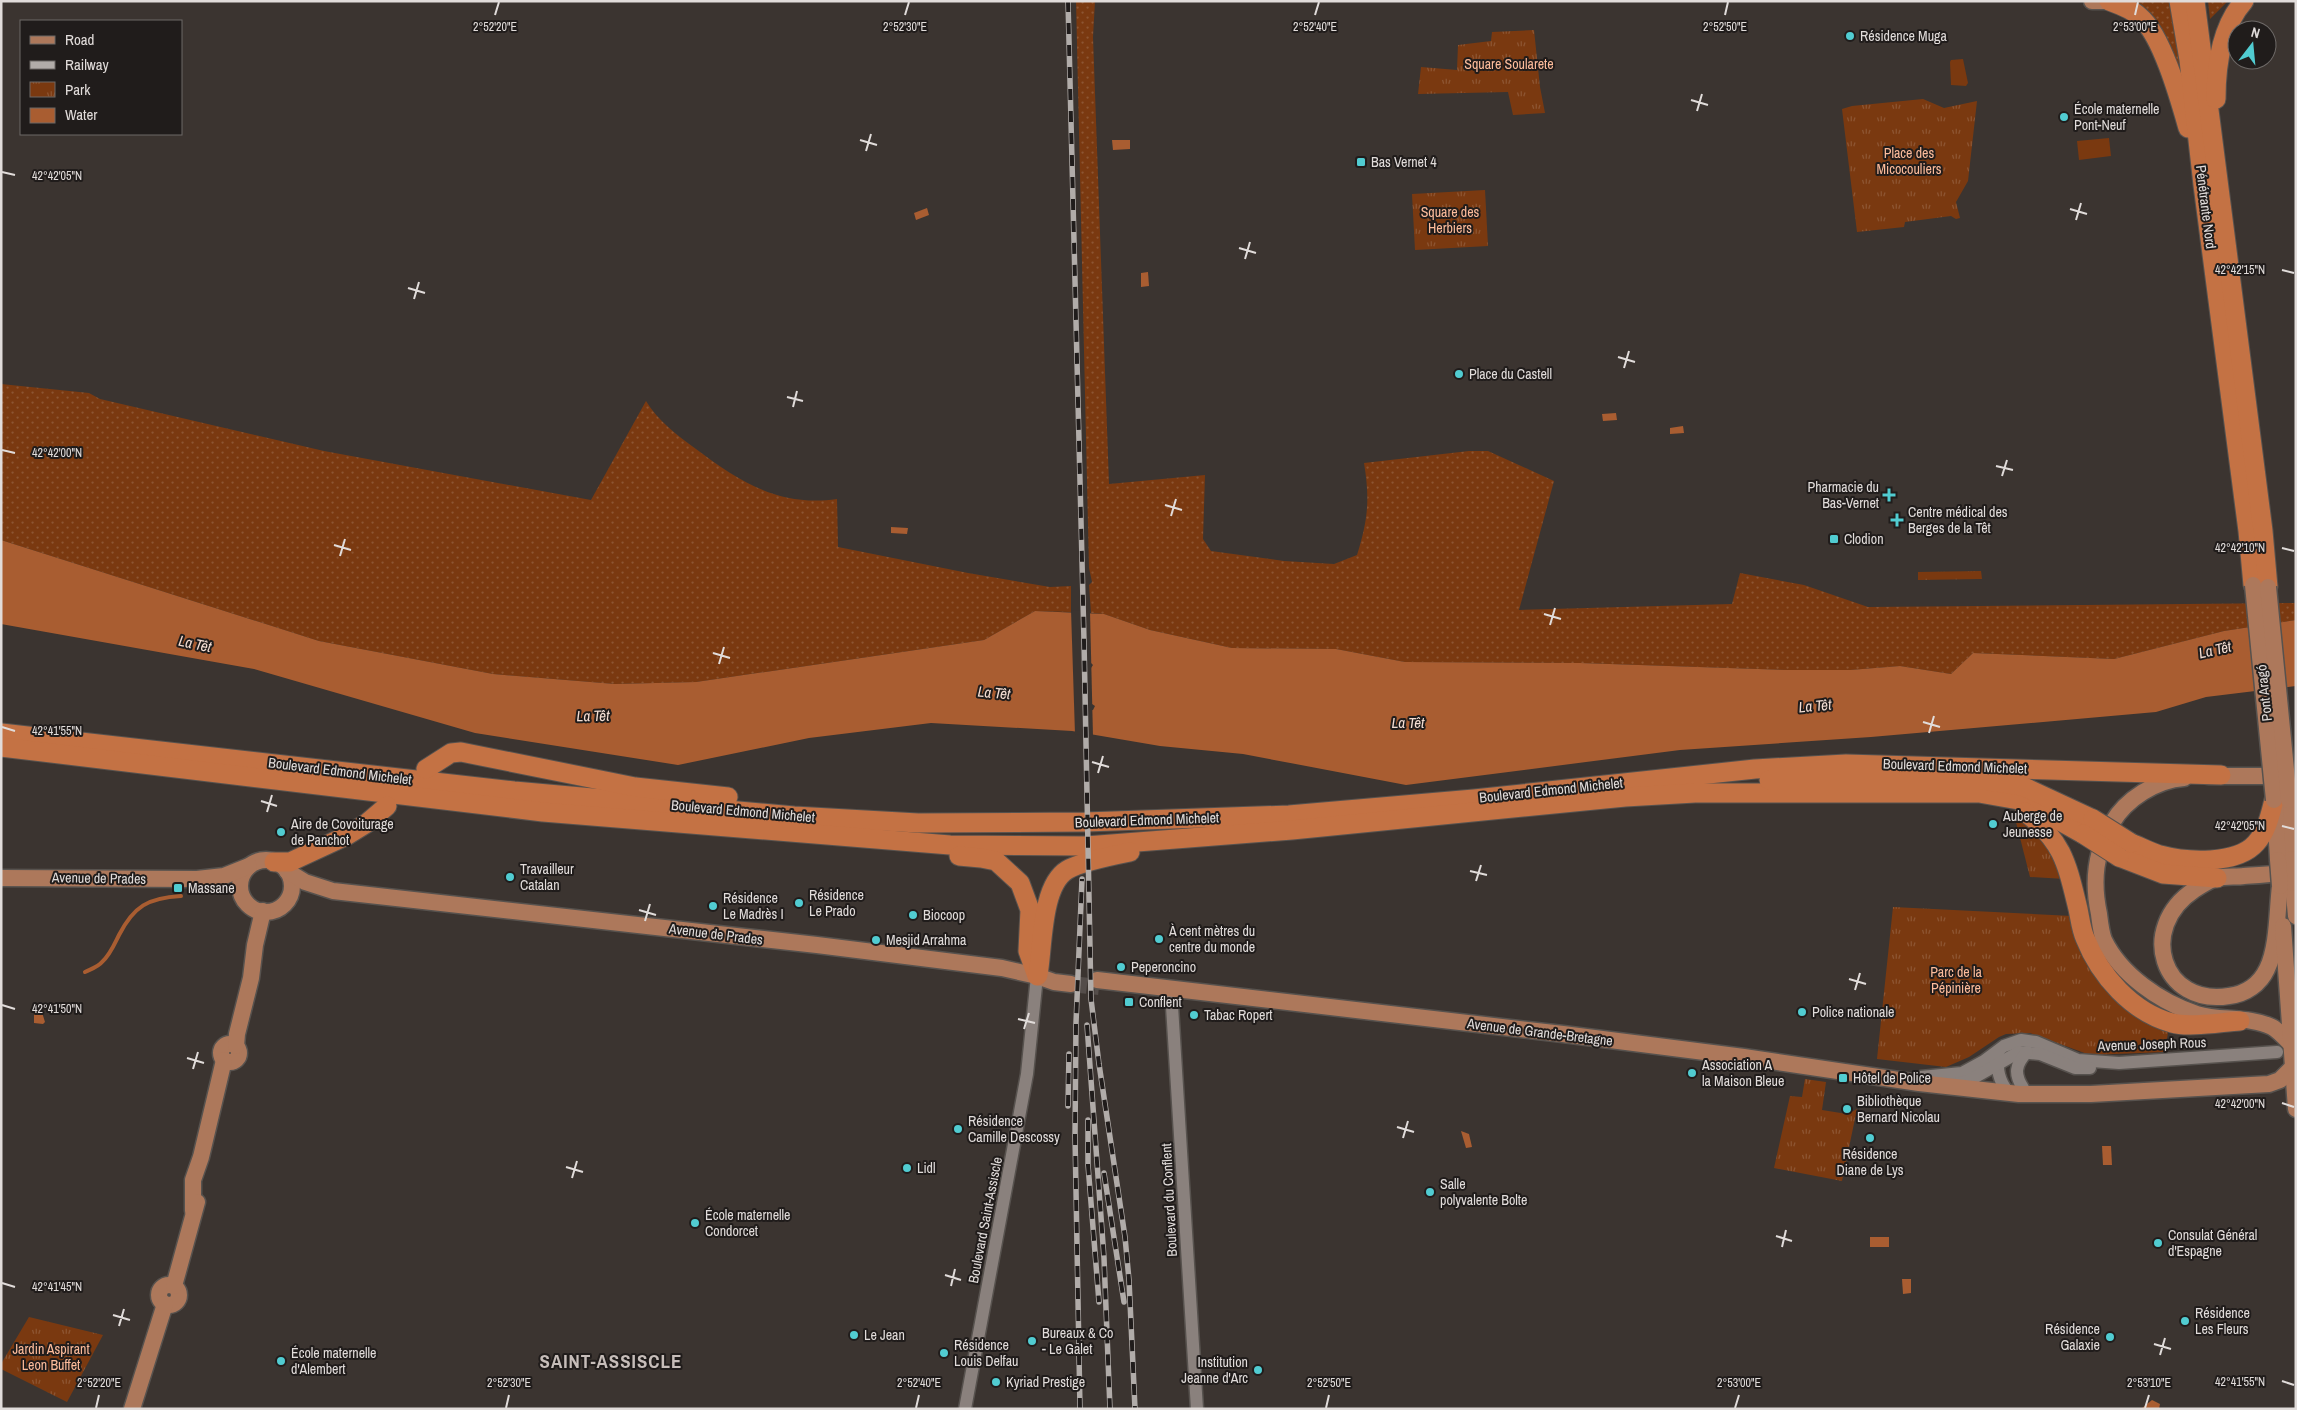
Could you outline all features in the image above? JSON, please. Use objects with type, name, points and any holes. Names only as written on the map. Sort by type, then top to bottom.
[{"type":"highway","points":[[2109,1],[2124,6],[2141,17],[2157,41],[2210,184]]},
{"type":"highway","name":"Pénétrante Nord","points":[[2178,1],[2210,184],[2256,531],[2261,586]]},
{"type":"highway","name":"Pénétrante Nord","points":[[2195,1],[2210,184]]},
{"type":"highway","points":[[2210,184],[2216,83],[2222,42],[2229,23],[2244,1]]},
{"type":"highway","name":"Boulevard Edmond Michelet","points":[[1,732],[514,791],[794,816],[918,823],[1085,822],[1289,814],[1474,799],[1755,770],[1846,764],[2221,775]]},
{"type":"highway","name":"Boulevard Edmond Michelet","points":[[1,747],[543,812],[950,845],[1086,846],[1669,795],[1933,794]]},
{"type":"highway","points":[[426,769],[452,753],[461,752],[635,787],[865,812],[1048,822]]},
{"type":"highway","points":[[1592,786],[1691,781],[1982,780],[2022,786],[2162,874],[2217,878]]},
{"type":"highway","points":[[619,799],[635,787]]},
{"type":"highway","points":[[1933,794],[1979,793],[2024,801],[2088,827]]},
{"type":"highway","points":[[1933,794],[1992,802],[2024,811],[2044,826],[2058,846],[2068,867],[2084,938],[2097,963],[2112,984],[2136,1005],[2173,1024],[2240,1021]]},
{"type":"highway","points":[[2125,850],[2200,860],[2222,859],[2242,854],[2256,844],[2282,800]]},
{"type":"highway","points":[[281,866],[346,836],[387,806]]},
{"type":"highway","points":[[543,812],[581,825],[782,844],[981,858],[996,862],[1020,883],[1025,894],[1030,910],[1028,951],[1037,976]]},
{"type":"highway","points":[[1037,976],[1050,894],[1057,880],[1068,869],[1182,839]]},
{"type":"main road","points":[[2092,1],[2104,1]]},
{"type":"main road","name":"Pont Aragó","points":[[2261,586],[2282,800]]},
{"type":"main road","points":[[2221,775],[2178,778],[2155,785],[2126,804],[2116,816],[2108,829],[2098,854],[2095,895],[2104,938],[2122,968],[2154,993],[2197,1014],[2272,1028],[2285,1048],[2293,1067],[2295,1105]]},
{"type":"main road","name":"Boulevard Edmond Michelet","points":[[2221,775],[2296,776]]},
{"type":"main road","points":[[2282,800],[2296,821]]},
{"type":"main road","points":[[2282,800],[2296,916]]},
{"type":"main road","points":[[260,861],[281,866],[292,885],[288,900],[277,909],[263,912],[251,907],[241,892],[241,878],[249,866],[260,861]]},
{"type":"main road","name":"Avenue de Prades","points":[[1,878],[197,880],[224,876],[249,866]]},
{"type":"main road","name":"Avenue de Prades","points":[[281,866],[304,882],[333,891],[817,945],[1002,968],[1037,976]]},
{"type":"main road","points":[[2290,872],[2273,950],[2267,969],[2254,987],[2238,995],[2215,998],[2188,991],[2172,975],[2163,956],[2162,932],[2172,910],[2184,897],[2217,878],[2290,872]]},
{"type":"main road","points":[[2285,1048],[2290,872]]},
{"type":"main road","name":"Avenue de Prades","points":[[197,880],[241,892]]},
{"type":"main road","name":"Avenue de Prades","points":[[288,900],[333,891]]},
{"type":"main road","points":[[133,1406],[149,1381],[169,1305],[180,1297],[178,1291],[170,1286],[173,1265],[187,1238],[193,1211],[193,1180],[211,1118],[225,1092],[234,1022],[246,1000],[255,945],[263,912]]},
{"type":"main road","points":[[1037,976],[1054,973],[1071,980]]},
{"type":"main road","name":"Avenue de Grande-Bretagne","points":[[1098,983],[1172,993],[1190,992],[1553,1033],[1951,1086],[2024,1088],[2044,1094]]},
{"type":"main road","points":[[2269,1084],[2280,1080],[2293,1067]]},
{"type":"main road","name":"Avenue de Grande-Bretagne","points":[[1890,1077],[1970,1080],[2004,1088],[2044,1094],[2091,1094],[2269,1084]]},
{"type":"main road","points":[[2269,1084],[2295,1105]]},
{"type":"street","name":"Boulevard Saint-Assiscle","points":[[965,1409],[1027,1074],[1037,976]]},
{"type":"street","name":"Boulevard du Conflent","points":[[1172,993],[1197,1409]]},
{"type":"street","points":[[1921,1077],[1962,1073],[1984,1061],[2004,1046],[2024,1046]]},
{"type":"street","name":"Avenue Joseph Rous","points":[[2024,1046],[2076,1068],[2094,1068],[2119,1063],[2285,1048]]},
{"type":"street","points":[[1951,1086],[1970,1080],[2019,1052],[2024,1046]]},
{"type":"street","points":[[2024,1046],[2016,1073],[2024,1088]]},
{"type":"street","points":[[1998,1063],[2004,1088]]},
{"type":"green space","points":[[1076,1],[1095,1],[1093,37],[1109,484],[1205,475],[1203,539],[1211,551],[1284,561],[1334,564],[1357,555],[1364,531],[1367,509],[1364,463],[1469,451],[1488,451],[1554,481],[1519,610],[1732,604],[1740,573],[1804,585],[1868,607],[2296,603],[2296,620],[2224,631],[2114,659],[1973,653],[1951,674],[1900,666],[1850,670],[1788,670],[1580,663],[1405,662],[1336,649],[1232,648],[1150,630],[1104,614],[1091,613],[1089,585],[1092,582],[1089,568]]},
{"type":"green space","points":[[2126,1],[2169,1],[2181,70],[2161,36]]},
{"type":"green space","points":[[2208,1],[2228,1],[2210,19]]},
{"type":"green space","name":"Square Soularete","points":[[1534,30],[1540,87],[1545,113],[1513,115],[1508,92],[1418,94],[1421,67],[1457,70],[1458,45],[1491,41],[1492,32]]},
{"type":"green space","points":[[1963,59],[1968,83],[1966,86],[1951,85],[1950,62],[1951,60]]},
{"type":"green space","name":"Place des Micocouliers","points":[[1923,99],[1944,108],[1977,101],[1968,181],[1956,202],[1960,218],[1956,219],[1951,216],[1905,222],[1904,227],[1857,232],[1842,109],[1852,106]]},
{"type":"green space","points":[[2109,138],[2111,156],[2079,160],[2077,141]]},
{"type":"green space","name":"Square des Herbiers","points":[[1485,190],[1488,246],[1415,250],[1412,194]]},
{"type":"green space","points":[[1,384],[89,393],[100,399],[324,451],[591,500],[646,401],[656,415],[675,433],[728,472],[745,481],[778,495],[797,499],[816,501],[837,499],[838,547],[1050,587],[1071,586],[1071,612],[1035,611],[984,640],[696,682],[615,684],[493,674],[319,641],[1,540]]},
{"type":"green space","points":[[1981,571],[1982,579],[1918,580],[1918,572]]},
{"type":"green space","points":[[2015,818],[2021,819],[2047,843],[2065,879],[2030,877]]},
{"type":"green space","name":"Parc de la Pépinière","points":[[1893,907],[2072,916],[2094,973],[2169,1026],[2165,1052],[2090,1055],[2030,1033],[2006,1034],[1969,1057],[1946,1067],[1877,1059]]},
{"type":"green space","points":[[1805,1079],[1826,1082],[1822,1110],[1847,1114],[1857,1109],[1842,1181],[1774,1168],[1790,1096],[1802,1097]]},
{"type":"green space","name":"Jardin Aspirant Leon Buffet","points":[[29,1317],[103,1335],[67,1402],[1,1369],[1,1364]]},
{"type":"water","points":[[1112,140],[1130,140],[1130,149],[1113,150]]},
{"type":"water","points":[[927,208],[929,215],[916,220],[914,213]]},
{"type":"water","points":[[1148,272],[1149,286],[1141,287],[1141,273]]},
{"type":"water","points":[[1616,413],[1617,420],[1603,421],[1602,414]]},
{"type":"water","points":[[1683,426],[1684,433],[1670,434],[1670,428]]},
{"type":"water","points":[[891,527],[908,528],[907,534],[891,533]]},
{"type":"water","name":"La Têt","points":[[1,540],[319,641],[493,674],[615,684],[696,682],[984,640],[1035,611],[1104,614],[1150,630],[1232,648],[1336,649],[1405,662],[1580,663],[1788,670],[1850,670],[1900,666],[1951,674],[1973,653],[2114,659],[2224,631],[2296,620],[2296,686],[2206,697],[2156,712],[1871,737],[1680,750],[1406,785],[1243,754],[1160,746],[1072,731],[931,723],[809,738],[678,765],[475,733],[254,669],[1,624]],"holes":[[[1075,663],[1091,663],[1093,665],[1091,668],[1075,668]],[[1092,704],[1095,706],[1093,710],[1076,711],[1076,705]]]},
{"type":"water","points":[[41,1009],[45,1022],[43,1024],[34,1023],[34,1012]]},
{"type":"water","points":[[1461,1131],[1469,1134],[1472,1147],[1466,1148]]},
{"type":"water","points":[[2102,1146],[2111,1146],[2112,1165],[2103,1165]]},
{"type":"water","points":[[1870,1237],[1889,1237],[1889,1247],[1870,1247]]},
{"type":"water","points":[[1902,1279],[1911,1279],[1911,1293],[1903,1294]]},
{"type":"water","points":[[2152,1400],[2160,1404],[2159,1409],[2141,1409]]},
{"type":"pier","points":[[1071,610],[1090,611],[1093,737],[1075,734]]},
{"type":"waterway","points":[[85,972],[105,959],[130,917],[143,905],[160,899],[181,896]]},
{"type":"tunnel","points":[[1071,984],[1099,987]]},
{"type":"railway","points":[[1068,1],[1091,999],[1125,1237],[1135,1409]]},
{"type":"railway","points":[[1080,1409],[1075,1136],[1076,1023],[1082,879]]},
{"type":"railway","points":[[1087,1025],[1104,1258],[1110,1409]]},
{"type":"railway","points":[[1068,1106],[1069,1054]]},
{"type":"railway","points":[[1088,1120],[1088,1165],[1099,1302]]},
{"type":"railway","points":[[1104,1173],[1124,1302]]},
{"type":"place","name":"Résidence Muga","points":[[1850,36]]},
{"type":"place","name":"École maternelle Pont-Neuf","points":[[2064,117]]},
{"type":"place","name":"Bas Vernet 4","points":[[1361,162]]},
{"type":"place","name":"Place du Castell","points":[[1459,374]]},
{"type":"place","name":"Pharmacie du Bas-Vernet","points":[[1889,495]]},
{"type":"place","name":"Centre médical des Berges de la Têt","points":[[1897,520]]},
{"type":"place","name":"Clodion","points":[[1834,539]]},
{"type":"place","name":"Auberge de Jeunesse","points":[[1993,824]]},
{"type":"place","name":"Aire de Covoiturage de Panchot","points":[[281,832]]},
{"type":"place","name":"Travailleur Catalan","points":[[510,877]]},
{"type":"place","name":"Massane","points":[[178,888]]},
{"type":"place","name":"Résidence Le Prado","points":[[799,903]]},
{"type":"place","name":"Résidence Le Madrès I","points":[[713,906]]},
{"type":"place","name":"Biocoop","points":[[913,915]]},
{"type":"place","name":"À cent mètres du centre du monde","points":[[1159,939]]},
{"type":"place","name":"Mesjid Arrahma","points":[[876,940]]},
{"type":"place","name":"Peperoncino","points":[[1121,967]]},
{"type":"place","name":"Conflent","points":[[1129,1002]]},
{"type":"place","name":"Police nationale","points":[[1802,1012]]},
{"type":"place","name":"Tabac Ropert","points":[[1194,1015]]},
{"type":"place","name":"Association A la Maison Bleue","points":[[1692,1073]]},
{"type":"place","name":"Hôtel de Police","points":[[1843,1078]]},
{"type":"place","name":"Bibliothèque Bernard Nicolau","points":[[1847,1109]]},
{"type":"place","name":"Résidence Camille Descossy","points":[[958,1129]]},
{"type":"place","name":"Résidence Diane de Lys","points":[[1870,1138]]},
{"type":"place","name":"Lidl","points":[[907,1168]]},
{"type":"place","name":"Salle polyvalente Bolte","points":[[1430,1192]]},
{"type":"place","name":"École maternelle Condorcet","points":[[695,1223]]},
{"type":"place","name":"Consulat Général d'Espagne","points":[[2158,1243]]},
{"type":"place","name":"Résidence Les Fleurs","points":[[2185,1321]]},
{"type":"place","name":"Le Jean","points":[[854,1335]]},
{"type":"place","name":"Résidence Galaxie","points":[[2110,1337]]},
{"type":"place","name":"Bureaux & Co - Le Galet","points":[[1032,1341]]},
{"type":"place","name":"Résidence Louis Delfau","points":[[944,1353]]},
{"type":"place","name":"École maternelle d'Alembert","points":[[281,1361]]},
{"type":"place","name":"Institution Jeanne d'Arc","points":[[1258,1370]]},
{"type":"place","name":"Kyriad Prestige","points":[[996,1382]]},
{"type":"district","name":"SAINT-ASSISCLE","points":[[611,1361]]}]
